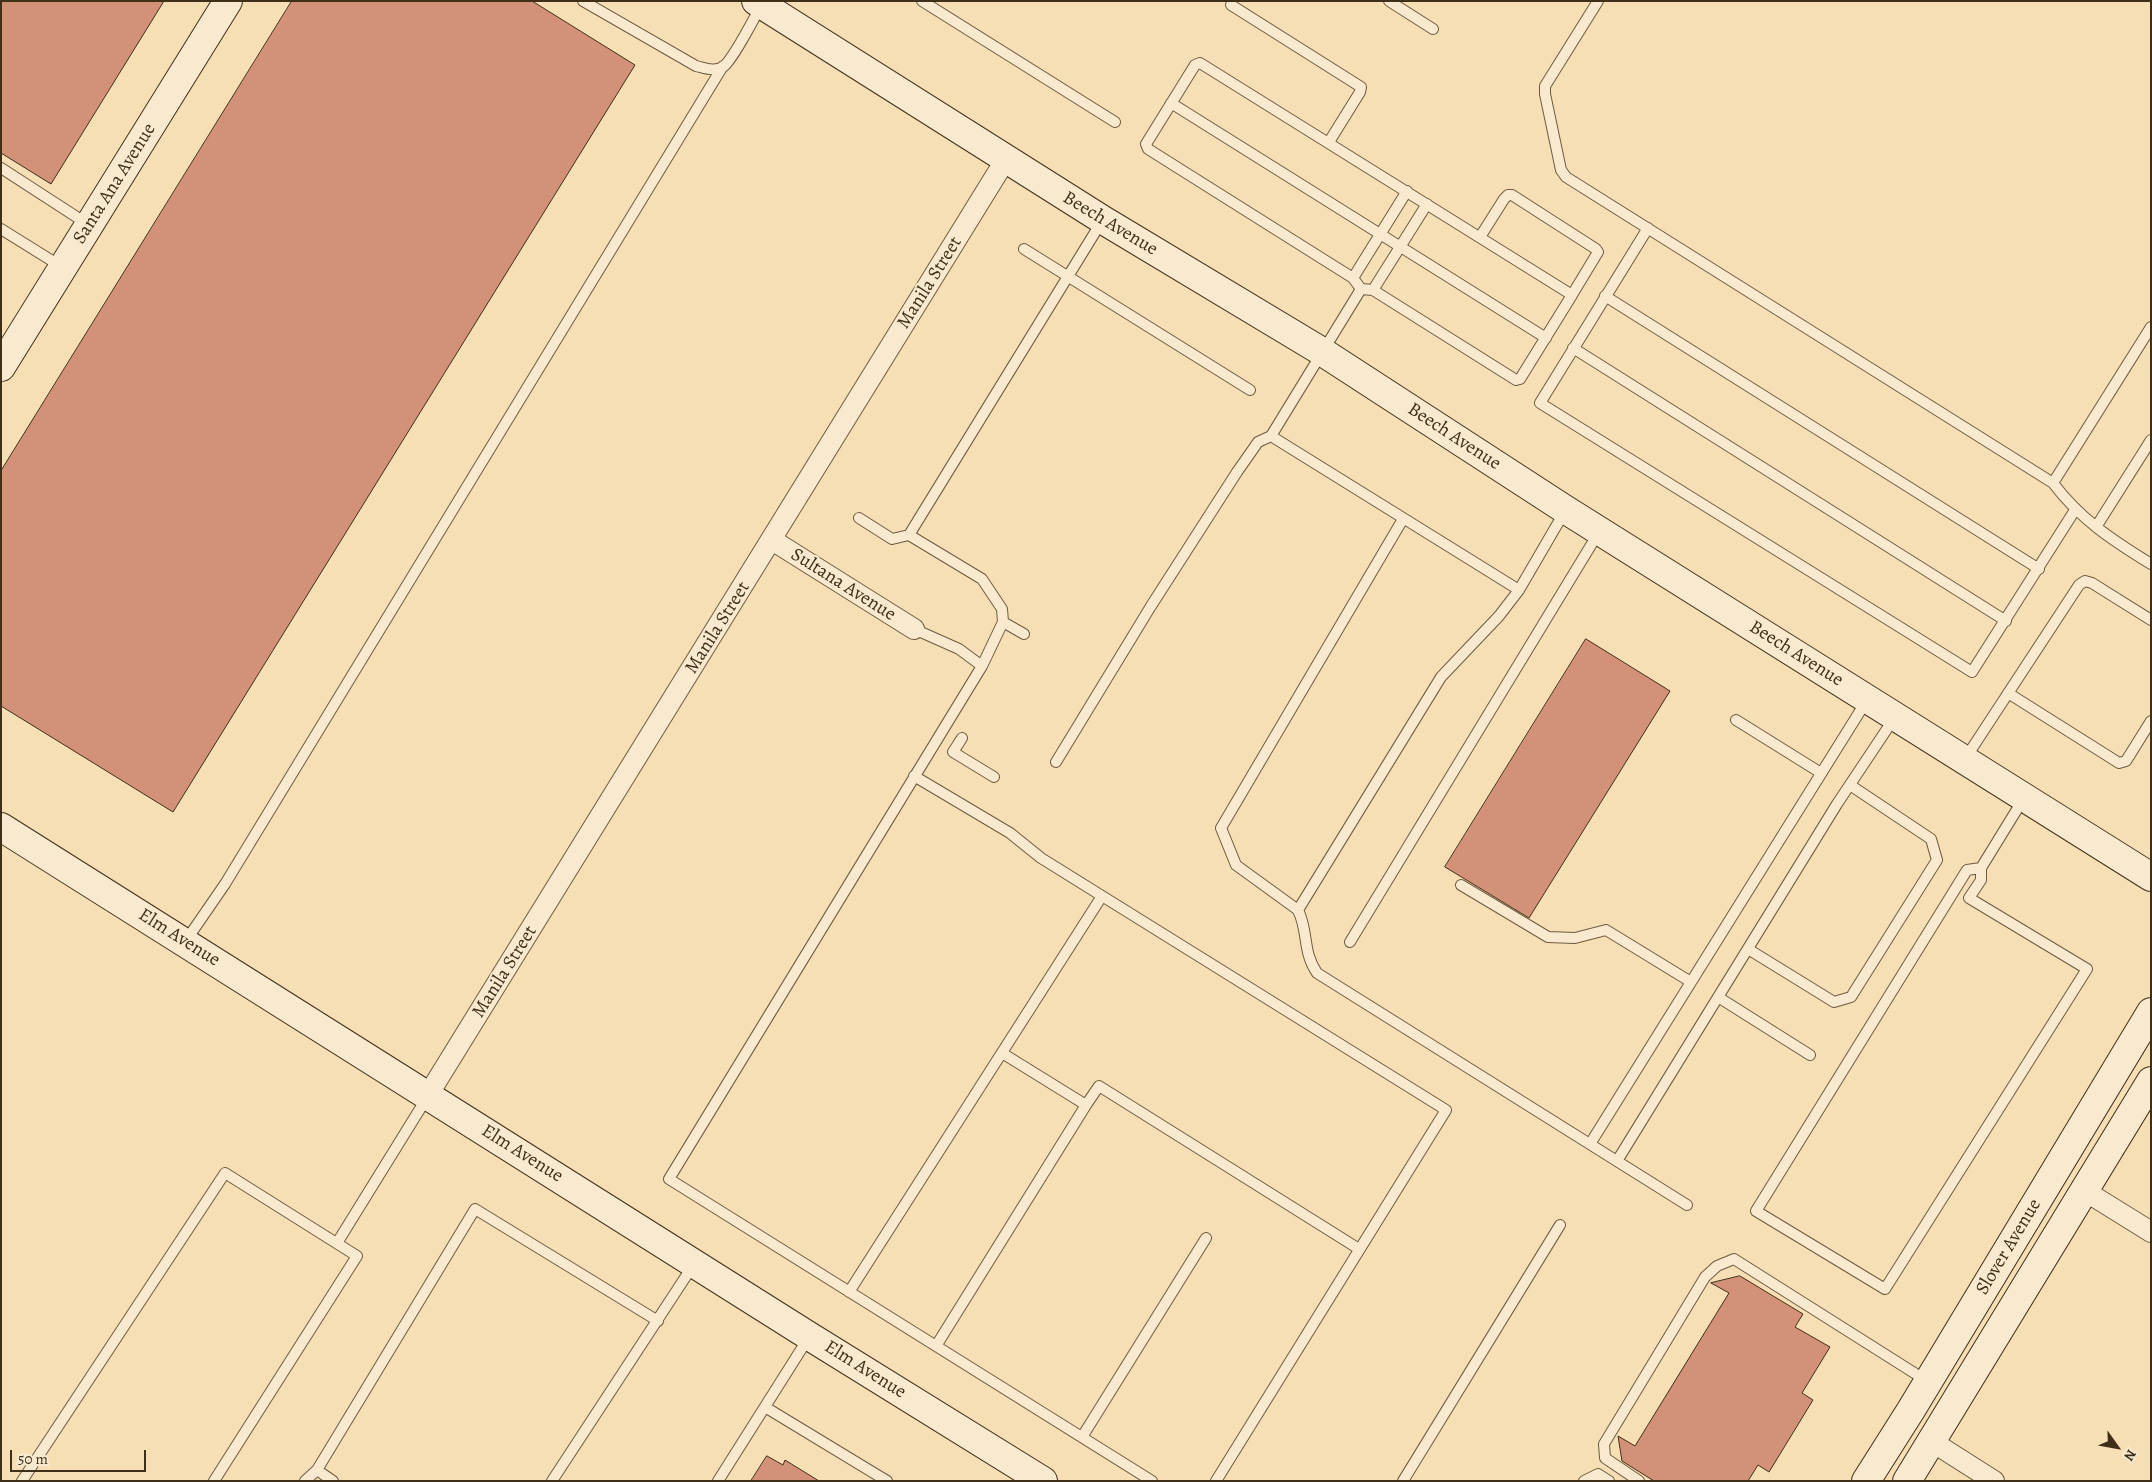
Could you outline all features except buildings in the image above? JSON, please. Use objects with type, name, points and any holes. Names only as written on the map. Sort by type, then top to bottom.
[{"type":"main road","name":"Santa Ana Avenue","points":[[1,367],[228,1]]},
{"type":"main road","name":"Beech Avenue","points":[[759,3],[1103,220],[1321,351],[1566,510],[2151,877]]},
{"type":"main road","name":"Elm Avenue","points":[[1,827],[809,1336],[1043,1481]]},
{"type":"main road","name":"Slover Avenue","points":[[1866,1481],[2151,1012]]},
{"type":"main road","name":"Slover Avenue","points":[[1906,1481],[2151,1081]]},
{"type":"street","name":"Manila Street","points":[[428,1096],[1006,159]]},
{"type":"street","name":"Sultana Avenue","points":[[772,540],[914,629]]},
{"type":"street","points":[[2085,1191],[2151,1232]]},
{"type":"street","points":[[1931,1441],[1994,1481]]},
{"type":"lane","points":[[584,1],[696,66],[711,70],[724,66]]},
{"type":"lane","points":[[1389,1],[1433,30]]},
{"type":"lane","points":[[1598,1],[1546,86],[1545,94],[1561,170],[1566,177],[2052,483],[2075,510],[2108,538],[2151,564]]},
{"type":"lane","points":[[923,2],[1115,122]]},
{"type":"lane","points":[[185,942],[224,884],[724,66],[732,56],[759,3]]},
{"type":"lane","points":[[1231,5],[1361,87],[1360,92],[1329,142]]},
{"type":"lane","points":[[1480,237],[1508,195],[1512,195],[1598,252],[1572,295],[1546,338],[1518,380],[1373,290],[1361,289],[1353,278],[1148,150],[1146,144],[1195,64],[1200,63],[1572,295]]},
{"type":"lane","points":[[1171,103],[1546,338]]},
{"type":"lane","points":[[1,168],[89,225]]},
{"type":"lane","points":[[1353,278],[1407,191]]},
{"type":"lane","points":[[1373,290],[1427,204]]},
{"type":"lane","points":[[909,535],[1103,220]]},
{"type":"lane","points":[[1648,228],[1540,403],[1548,409],[1972,672],[2075,510]]},
{"type":"lane","points":[[1,229],[63,267]]},
{"type":"lane","points":[[1024,249],[1250,390]]},
{"type":"lane","points":[[1056,762],[1151,606],[1237,472],[1258,442],[1271,436],[1321,351],[1361,289]]},
{"type":"lane","points":[[1606,296],[2039,569]]},
{"type":"lane","points":[[2052,483],[2151,327]]},
{"type":"lane","points":[[1574,348],[2006,621]]},
{"type":"lane","points":[[1271,436],[1519,590]]},
{"type":"lane","points":[[2096,528],[2151,440]]},
{"type":"lane","points":[[1298,910],[1441,678],[1500,616],[1519,590],[1566,510]]},
{"type":"lane","points":[[859,518],[892,539],[909,535],[982,579],[1002,609],[1003,622],[982,666],[669,1179],[1152,1481]]},
{"type":"lane","points":[[1403,519],[1221,828],[1236,865],[1298,910],[1304,924],[1306,950],[1310,964],[1317,973],[1687,1205]]},
{"type":"lane","points":[[1350,942],[1600,531]]},
{"type":"lane","points":[[1964,760],[2079,585],[2085,581],[2092,583],[2151,620]]},
{"type":"lane","points":[[1003,622],[1024,634]]},
{"type":"lane","points":[[914,629],[959,649],[982,666]]},
{"type":"lane","points":[[2008,693],[2119,762],[2126,760],[2149,727]]},
{"type":"lane","points":[[1590,1144],[1867,699]]},
{"type":"lane","points":[[1617,1161],[1850,785],[1895,716]]},
{"type":"lane","points":[[1736,720],[1821,773]]},
{"type":"lane","points":[[962,738],[953,752],[994,778]]},
{"type":"lane","points":[[914,776],[1010,833],[1041,858],[1446,1110],[1216,1481]]},
{"type":"lane","points":[[1748,949],[1834,1002],[1851,997],[1937,860],[1931,839],[1850,785]]},
{"type":"lane","points":[[1981,868],[1967,870],[1756,1211],[1885,1289],[2087,969],[1969,898],[1981,880],[1981,868],[2024,797]]},
{"type":"lane","points":[[1461,885],[1548,937],[1574,938],[1606,930],[1691,982]]},
{"type":"lane","points":[[849,1292],[1102,896]]},
{"type":"lane","points":[[1718,998],[1810,1054]]},
{"type":"lane","points":[[1002,1053],[1086,1106]]},
{"type":"lane","points":[[936,1346],[1100,1086],[1359,1249]]},
{"type":"lane","points":[[337,1243],[428,1096]]},
{"type":"lane","points":[[22,1481],[225,1173],[357,1256],[214,1481]]},
{"type":"lane","points":[[305,1481],[317,1470],[475,1209],[658,1321]]},
{"type":"lane","points":[[1403,1481],[1560,1225]]},
{"type":"lane","points":[[1082,1438],[1206,1238]]},
{"type":"lane","points":[[1639,1481],[1605,1458],[1604,1444],[1705,1278],[1717,1266],[1734,1258],[1928,1381]]},
{"type":"lane","points":[[552,1481],[694,1263]]},
{"type":"lane","points":[[718,1481],[809,1336]]},
{"type":"lane","points":[[766,1407],[887,1481]]},
{"type":"lane","points":[[317,1470],[333,1481]]},
{"type":"lane","points":[[1584,1481],[1598,1474],[1609,1481]]}]
